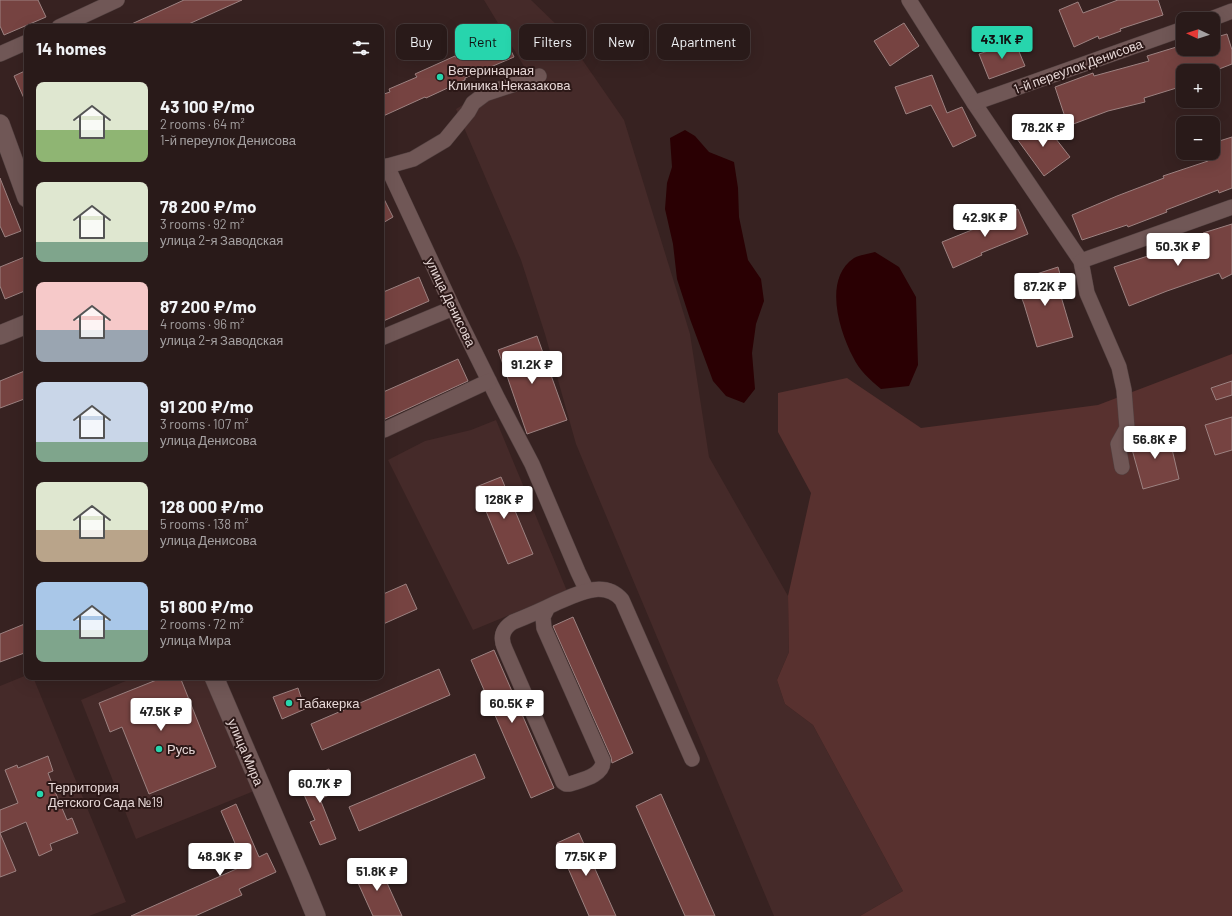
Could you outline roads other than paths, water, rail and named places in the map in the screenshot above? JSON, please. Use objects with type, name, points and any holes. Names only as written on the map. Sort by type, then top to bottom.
[{"type":"street","points":[[65,24],[117,0]]},
{"type":"street","points":[[909,0],[974,103],[1080,261],[1088,293],[1119,367],[1124,390],[1127,428],[1118,444],[1122,467]]},
{"type":"street","points":[[1220,16],[1232,11]]},
{"type":"street","name":"1-й переулок Денисова","points":[[974,103],[1176,31]]},
{"type":"street","points":[[0,54],[24,43]]},
{"type":"street","name":"улица Денисова","points":[[539,76],[485,94],[473,103],[468,112],[445,140],[413,159],[384,167],[532,464],[587,590]]},
{"type":"street","points":[[0,124],[24,190]]},
{"type":"street","points":[[1080,261],[1232,207]]},
{"type":"street","points":[[384,337],[453,308]]},
{"type":"street","points":[[0,335],[24,325]]},
{"type":"street","points":[[384,430],[490,381]]},
{"type":"street","points":[[548,607],[543,617],[544,628],[603,760],[603,767],[599,772],[570,784],[565,784],[561,780],[502,642],[504,631],[507,626],[524,617],[587,590],[597,589],[611,591],[622,600],[692,759]]},
{"type":"street","points":[[524,617],[536,620],[544,628]]},
{"type":"street","name":"улица Мира","points":[[215,680],[316,916]]},
{"type":"place","name":"Ветеринарная Клиника Неказакова","points":[[440,77]]},
{"type":"place","name":"Табакерка","points":[[289,703]]},
{"type":"place","name":"Русь","points":[[159,749]]},
{"type":"place","name":"Территория Детского Сада №19","points":[[40,794]]}]
